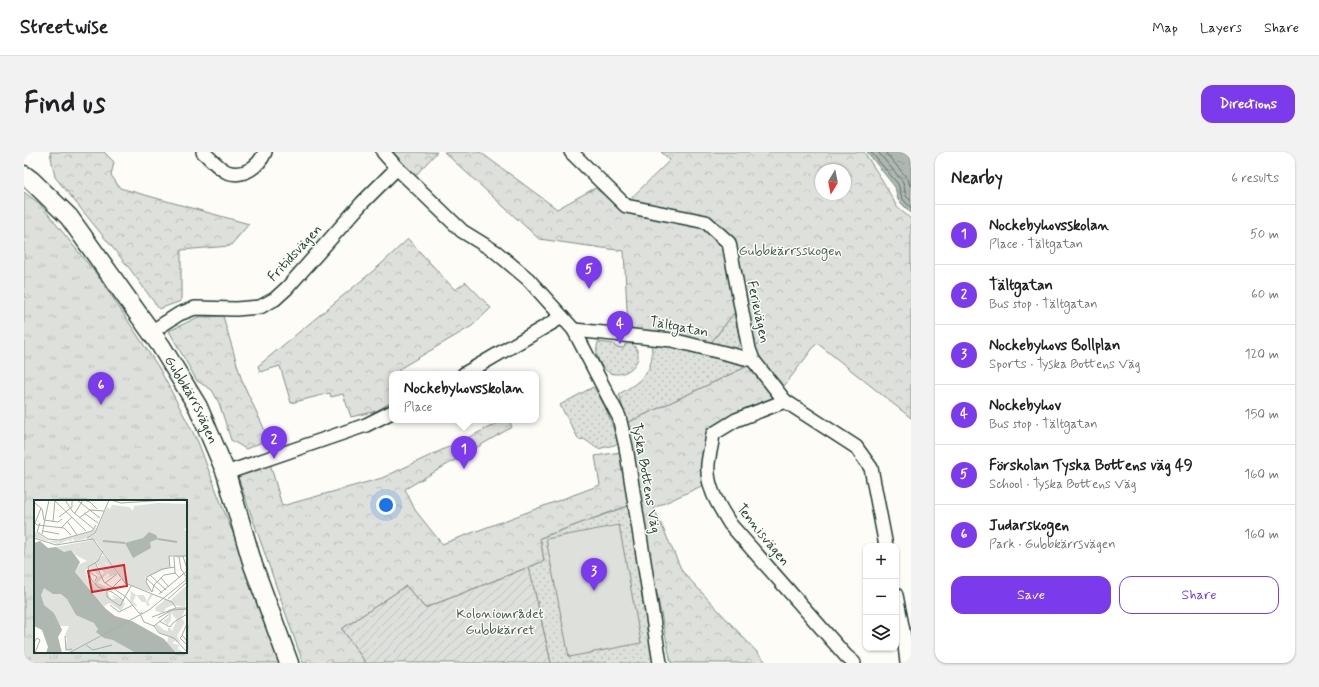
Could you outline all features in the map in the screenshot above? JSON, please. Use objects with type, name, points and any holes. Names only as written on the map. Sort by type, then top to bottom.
[{"type":"street","points":[[203,152],[227,172],[237,173],[246,172],[259,163],[265,152]]},
{"type":"street","name":"Tyska Bottens Väg","points":[[383,152],[397,168],[462,231],[496,252],[528,279],[574,330],[619,417],[627,454],[660,663]]},
{"type":"street","name":"Ferievägen","points":[[571,152],[626,206],[706,222],[729,242],[749,349],[753,360],[785,402],[856,447],[871,468],[885,543]]},
{"type":"street","name":"Fritidsvägen","points":[[151,332],[179,314],[195,308],[236,309],[260,307],[275,299],[288,288],[362,203],[397,168]]},
{"type":"street","name":"Gubbkärrsvägen","points":[[24,175],[69,217],[161,346],[198,407],[226,473],[253,565],[289,663]]},
{"type":"street","points":[[469,371],[562,317]]},
{"type":"street","name":"Tältgatan","points":[[574,330],[672,340],[753,360]]},
{"type":"street","name":"Tennisvägen","points":[[785,402],[736,420],[713,434],[708,466],[710,487],[730,524],[846,656],[854,663]]},
{"type":"street","points":[[226,473],[366,425],[389,414]]},
{"type":"street","points":[[899,610],[907,663]]},
{"type":"green space","points":[[50,152],[104,152],[114,162],[111,175],[120,188],[249,224],[230,246],[181,250],[181,301],[159,309],[130,269],[55,177]]},
{"type":"green space","points":[[393,152],[437,152],[415,176]]},
{"type":"green space","name":"Gubbkärrsskogen","points":[[444,152],[480,152],[557,209],[595,188],[621,208],[670,160],[661,152],[864,152],[884,183],[897,207],[911,219],[911,418],[817,343],[781,390],[787,396],[714,434],[710,482],[654,508],[682,571],[767,663],[671,663],[651,564],[627,423],[760,359],[741,343],[734,313],[710,344],[671,335],[628,328],[624,251],[539,239]]},
{"type":"green space","points":[[24,192],[40,204],[101,280],[159,368],[198,442],[229,524],[251,572],[283,663],[24,663]]},
{"type":"green space","points":[[408,239],[455,290],[466,282],[491,308],[472,326],[399,369],[400,371],[389,371],[389,404],[376,411],[351,417],[343,394],[331,397],[330,393],[291,403],[280,366],[260,372],[258,366],[379,266]]},
{"type":"green space","points":[[734,313],[741,343],[735,350],[710,344]]},
{"type":"green space","points":[[223,316],[242,381],[269,439],[246,449],[231,440],[219,403],[212,390],[197,381],[169,331],[198,317]]},
{"type":"green space","points":[[598,342],[614,344],[615,347],[624,348],[625,344],[632,344],[637,351],[638,358],[635,365],[622,373],[614,374],[606,371],[600,363],[598,357]]},
{"type":"green space","points":[[651,344],[674,345],[742,364],[746,367],[627,423],[619,394],[640,380],[649,369],[652,353]]},
{"type":"green space","points":[[593,387],[605,407],[618,444],[598,449],[584,439],[579,440],[560,405]]},
{"type":"green space","points":[[498,423],[510,423],[512,427],[405,489],[415,510],[442,544],[600,485],[595,456],[620,452],[630,505],[540,538],[544,561],[425,608],[406,586],[342,629],[366,663],[303,663],[238,477],[242,471],[270,463],[282,506],[382,478]]},
{"type":"green space","points":[[630,505],[658,663],[551,663],[529,567],[544,561],[540,538]]},
{"type":"green space","points":[[619,525],[641,643],[569,657],[546,539]]},
{"type":"green space","name":"Koloniområdet Gubbkärret","points":[[529,567],[551,663],[366,663],[342,629],[406,586],[425,608]]},
{"type":"water","points":[[867,152],[911,152],[911,213],[898,200],[895,187]]},
{"type":"place","name":"Förskolan Tyska Bottens väg 49","points":[[589,289]]},
{"type":"place","name":"Nockebyhov","points":[[620,344]]},
{"type":"place","name":"Judarskogen","points":[[101,405]]},
{"type":"place","name":"Tältgatan","points":[[274,459]]},
{"type":"place","name":"Nockebyhovsskolan","points":[[464,469]]},
{"type":"place","name":"Nockebyhovs Bollplan","points":[[594,591]]}]
